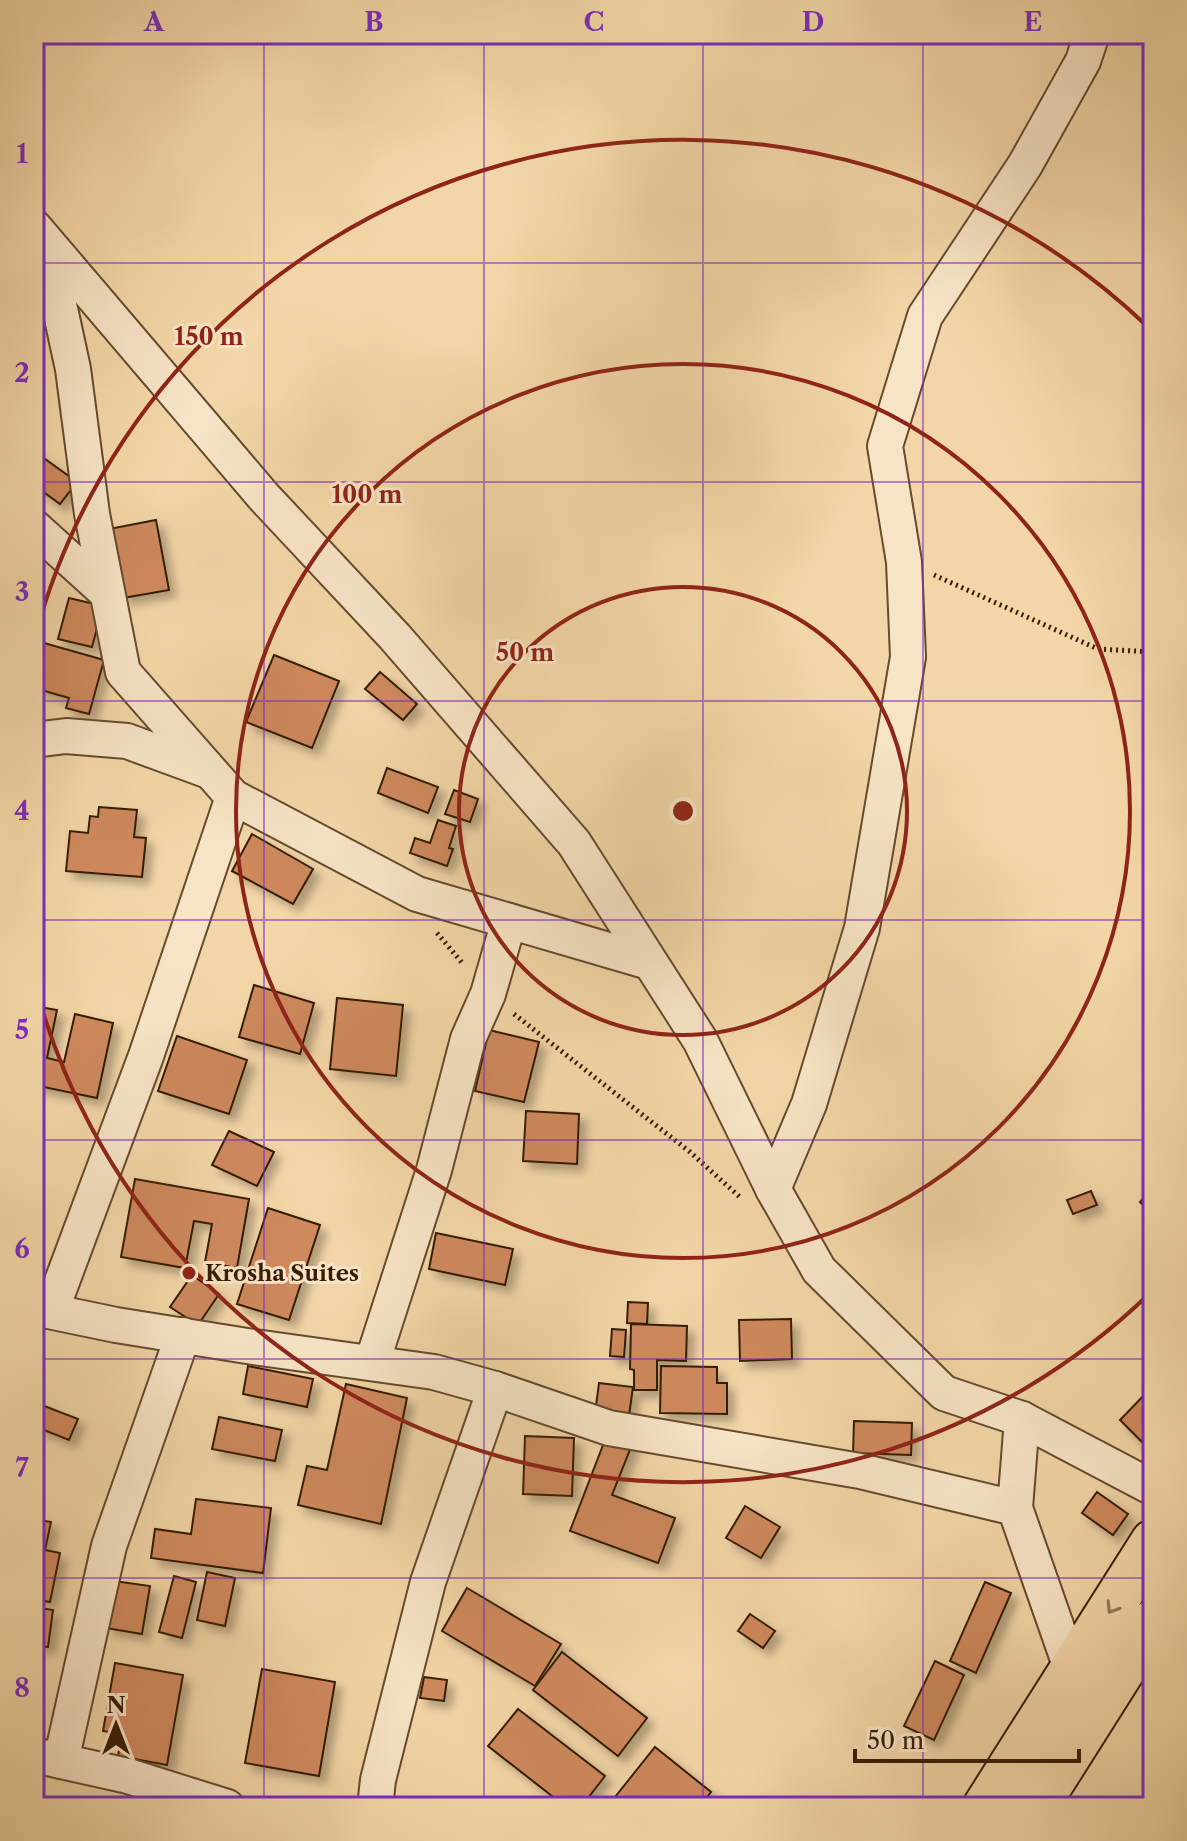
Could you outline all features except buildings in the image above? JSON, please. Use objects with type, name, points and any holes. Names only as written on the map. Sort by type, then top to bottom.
[{"type":"main road","points":[[985,1807],[1153,1542]]},
{"type":"main road","points":[[1036,1807],[1153,1622]]},
{"type":"street","points":[[761,1197],[809,1104],[862,928],[908,657],[904,562],[885,446],[925,316],[1025,165],[1083,61],[1092,34]]},
{"type":"street","points":[[39,234],[73,369],[92,514],[123,672],[233,797],[417,894],[649,962]]},
{"type":"street","points":[[39,234],[264,497],[395,637],[574,843],[700,1040],[761,1197],[819,1270],[944,1393],[1022,1419],[1153,1488]]},
{"type":"street","points":[[34,527],[107,593]]},
{"type":"street","points":[[34,740],[66,736],[127,741],[210,771]]},
{"type":"street","points":[[233,797],[146,1056],[42,1309],[116,1325],[434,1372],[495,1389],[609,1428],[860,1471],[1015,1508]]},
{"type":"street","points":[[372,1363],[434,1170],[468,1039],[488,994],[509,921]]},
{"type":"street","points":[[183,1335],[109,1546],[47,1758],[128,1776],[227,1807]]},
{"type":"street","points":[[375,1807],[378,1780],[428,1582],[495,1389]]},
{"type":"street","points":[[1022,1419],[1015,1508],[1072,1671]]},
{"type":"path","points":[[904,562],[1098,649],[1153,652]]},
{"type":"path","points":[[432,926],[488,994],[690,1152],[761,1197]]},
{"type":"place","name":"Krosha Suites","points":[[189,1273]]}]
